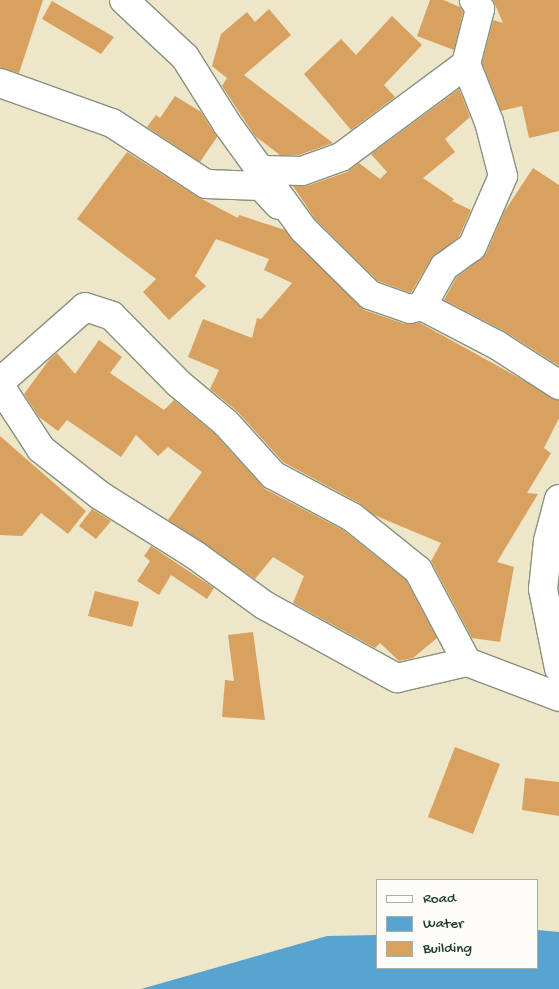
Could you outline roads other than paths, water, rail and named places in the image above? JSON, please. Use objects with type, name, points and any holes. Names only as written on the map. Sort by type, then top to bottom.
[{"type":"street","points":[[124,0],[185,58],[227,124],[303,229]]},
{"type":"street","points":[[422,306],[444,267],[472,247],[503,176],[489,122],[466,64],[480,9],[474,0]]},
{"type":"street","points":[[262,170],[302,171],[341,157],[466,64]]},
{"type":"street","points":[[0,83],[112,124],[206,184],[261,186],[370,294],[410,309],[422,306],[497,346],[559,385]]},
{"type":"street","points":[[467,662],[418,570],[352,517],[273,475],[226,423],[178,383],[112,316],[85,307],[0,384],[41,449],[101,496],[195,555],[264,606],[397,678],[467,662],[559,697]]},
{"type":"street","points":[[559,499],[548,541],[544,589],[559,668]]},
{"type":"water","points":[[539,930],[559,932],[559,989],[141,989],[327,936],[376,935],[376,969],[539,969]]}]
